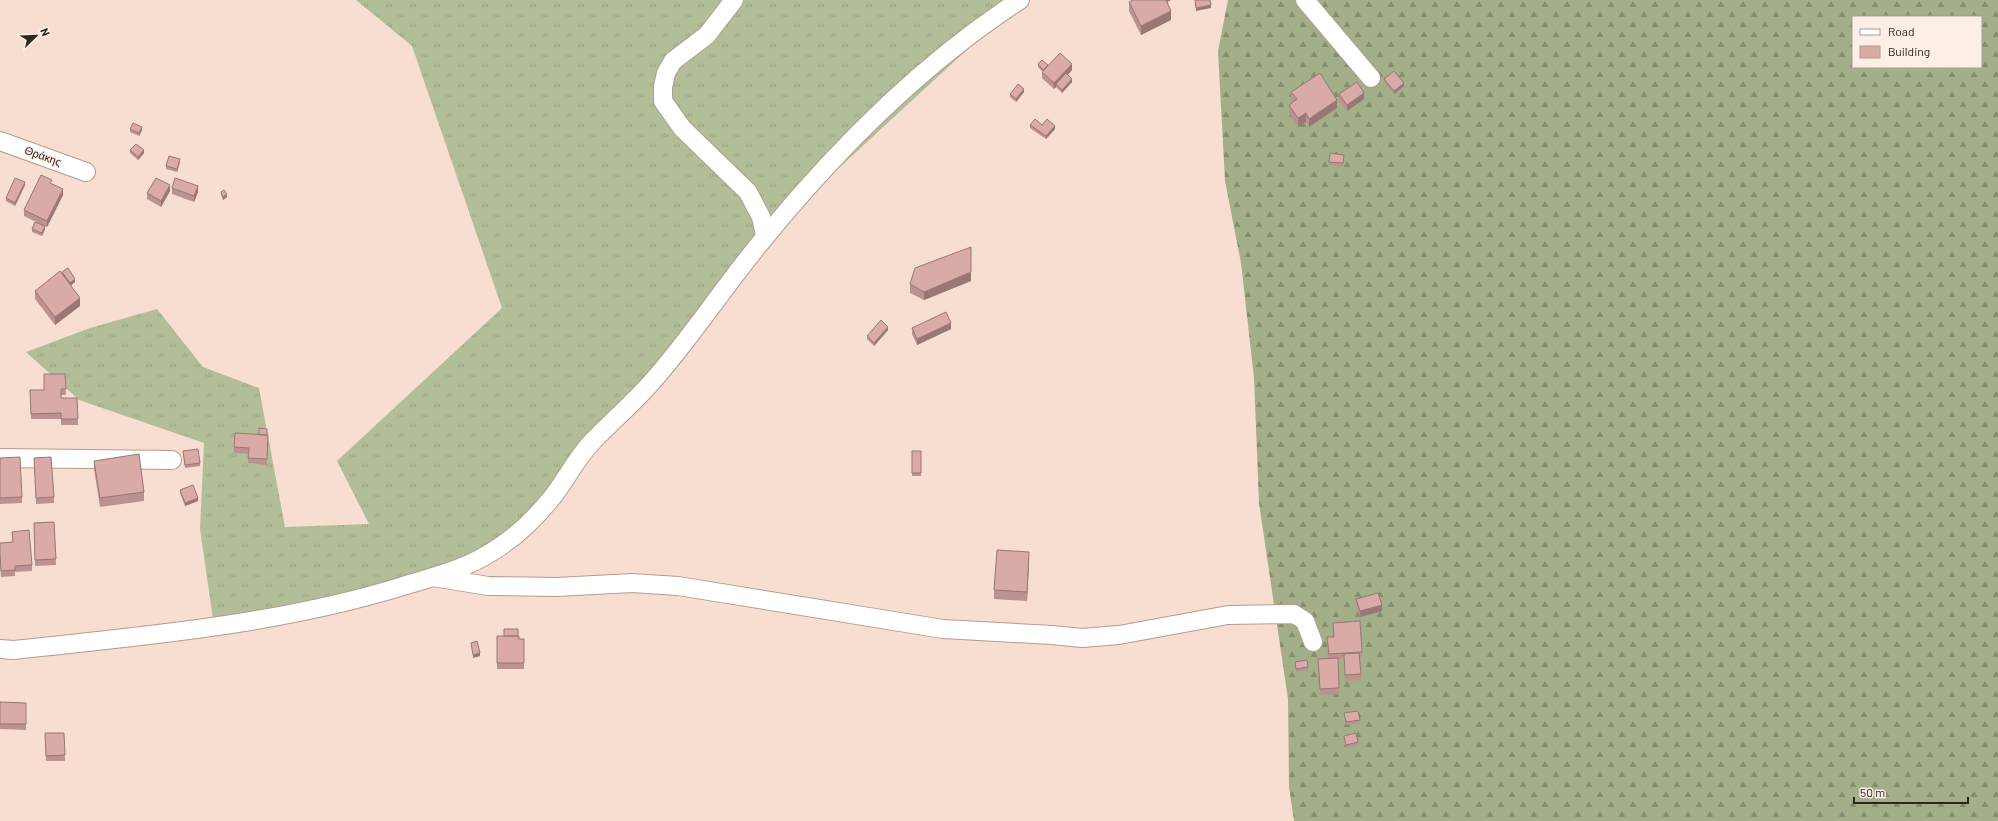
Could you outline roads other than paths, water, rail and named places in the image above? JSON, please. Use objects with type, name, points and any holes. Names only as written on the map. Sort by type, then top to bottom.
[{"type":"street","points":[[734,0],[707,35],[673,61],[666,74],[663,87],[663,101],[682,128],[748,192],[761,217],[765,236]]},
{"type":"street","points":[[0,649],[14,650],[159,635],[268,618],[372,595],[431,577],[482,558],[523,529],[550,500],[588,446],[658,375],[765,236],[868,123],[972,34],[1020,0]]},
{"type":"street","points":[[1305,0],[1371,78]]},
{"type":"street","name":"Θράκης","points":[[0,141],[86,172]]},
{"type":"street","points":[[0,458],[172,460]]},
{"type":"street","points":[[431,577],[488,586],[557,587],[632,583],[678,586],[943,629],[1082,638],[1119,635],[1228,615],[1294,614],[1305,621],[1313,642]]}]
